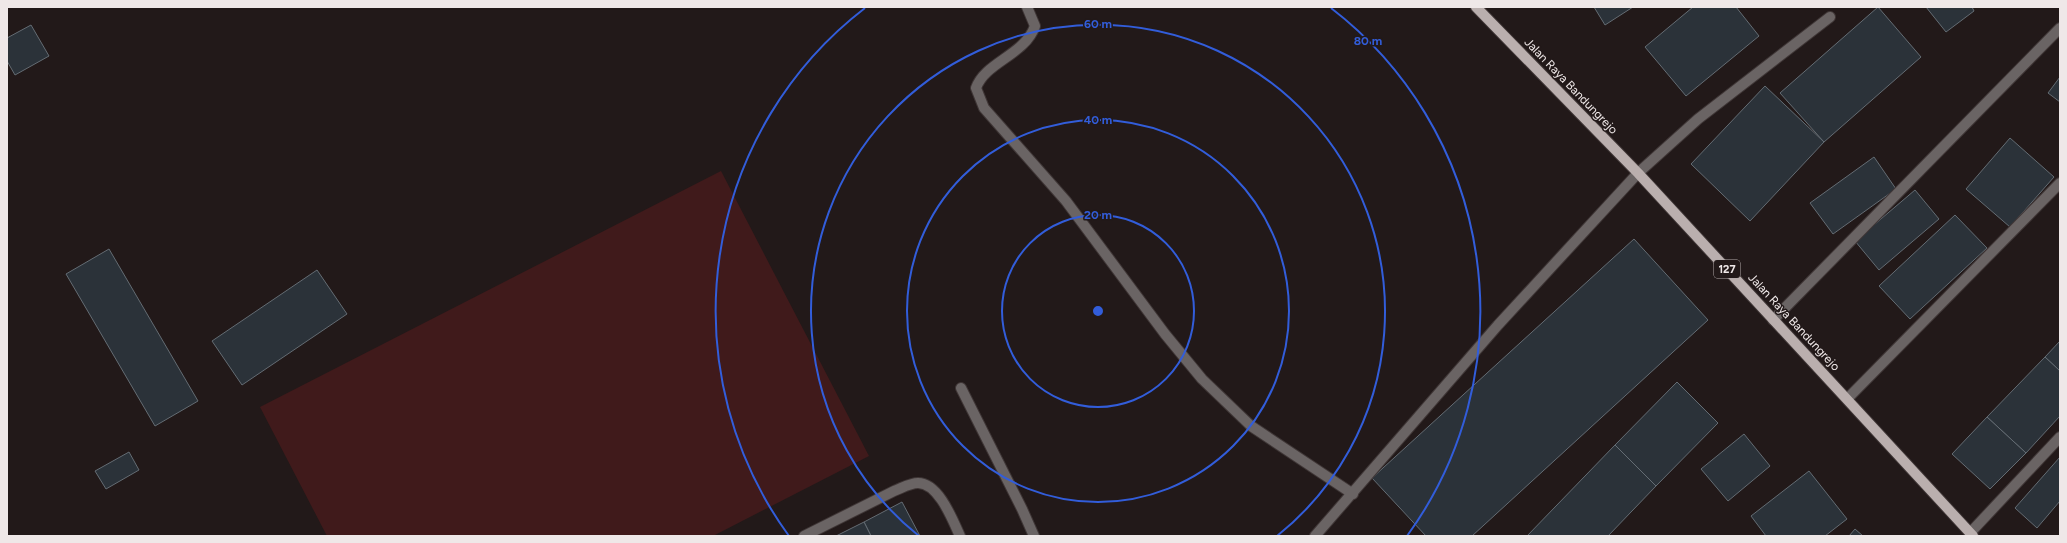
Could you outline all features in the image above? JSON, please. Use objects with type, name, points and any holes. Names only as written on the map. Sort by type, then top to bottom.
[{"type":"main road","name":"Jalan Raya Bandungrejo","points":[[1476,7],[1638,173],[1773,320],[1848,398],[1904,463],[1972,534]]},
{"type":"street","points":[[1027,7],[1035,26],[1031,35],[1021,46],[979,79],[976,88],[984,108],[1066,201],[1165,334],[1202,379],[1251,426],[1353,494]]},
{"type":"street","points":[[1315,536],[1498,325],[1638,173],[1698,119],[1830,17]]},
{"type":"street","points":[[1773,320],[2060,28]]},
{"type":"street","points":[[1848,398],[2060,183]]},
{"type":"street","points":[[961,388],[1034,536]]},
{"type":"street","points":[[1972,534],[2060,436]]},
{"type":"street","points":[[804,536],[894,491],[909,485],[920,483],[935,491],[947,507],[960,536]]},
{"type":"shaded area","points":[[721,171],[869,456],[713,536],[327,536],[260,407]]},
{"type":"building","points":[[1594,7],[1633,7],[1605,25]]},
{"type":"building","points":[[1693,7],[1736,7],[1759,36],[1686,96],[1645,47]]},
{"type":"building","points":[[1878,7],[1921,57],[1824,142],[1780,93]]},
{"type":"building","points":[[1926,7],[1972,7],[1974,11],[1946,32]]},
{"type":"building","points":[[31,25],[49,56],[15,75],[7,61],[7,38]]},
{"type":"building","points":[[2060,77],[2060,102],[2048,93]]},
{"type":"building","points":[[1765,86],[1824,142],[1750,221],[1691,164]]},
{"type":"building","points":[[2010,138],[2054,177],[2010,227],[1966,189]]},
{"type":"building","points":[[1874,157],[1896,189],[1833,234],[1810,203]]},
{"type":"building","points":[[1915,190],[1939,219],[1879,270],[1855,241]]},
{"type":"building","points":[[1955,215],[1987,248],[1910,319],[1879,286]]},
{"type":"building","points":[[1634,239],[1708,320],[1472,536],[1426,536],[1372,478]]},
{"type":"building","points":[[109,249],[198,401],[155,426],[66,274]]},
{"type":"building","points":[[317,270],[347,314],[242,385],[212,341]]},
{"type":"building","points":[[2060,341],[2060,371],[2045,357]]},
{"type":"building","points":[[2045,357],[2060,371],[2060,416],[2026,453],[1987,417]]},
{"type":"building","points":[[1677,382],[1718,423],[1656,486],[1615,445]]},
{"type":"building","points":[[1987,417],[2026,453],[1990,489],[1952,454]]},
{"type":"building","points":[[1744,434],[1770,466],[1728,501],[1701,469]]},
{"type":"building","points":[[1615,445],[1656,486],[1608,536],[1527,536]]},
{"type":"building","points":[[129,452],[139,470],[106,489],[95,471]]},
{"type":"building","points":[[2060,457],[2060,501],[2037,528],[2015,508]]},
{"type":"building","points":[[1809,471],[1847,519],[1825,536],[1766,536],[1751,516]]},
{"type":"building","points":[[902,502],[920,536],[871,536],[864,522]]},
{"type":"building","points":[[864,522],[871,536],[836,536]]},
{"type":"building","points":[[1855,529],[1863,536],[1849,536]]}]
